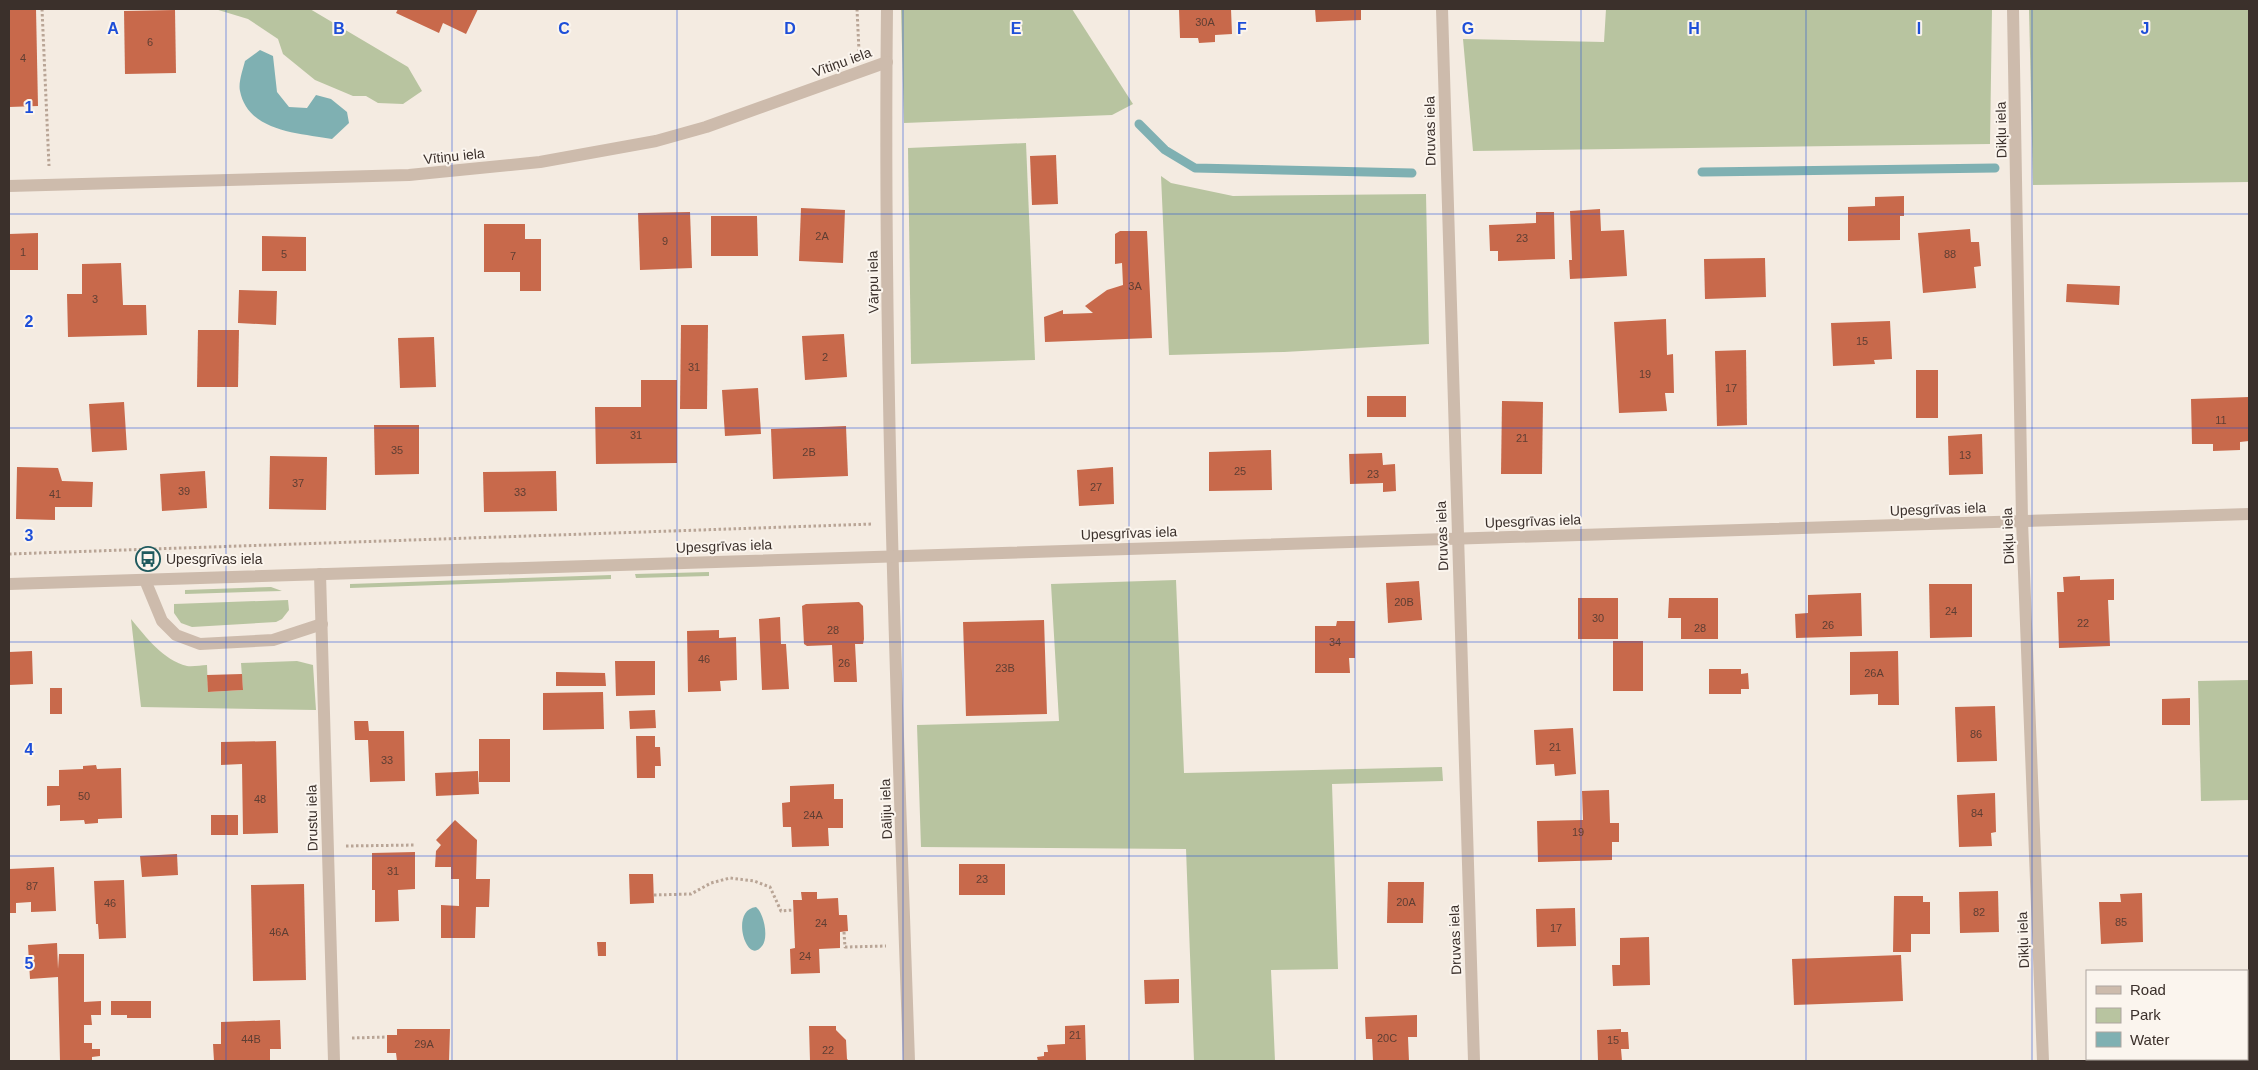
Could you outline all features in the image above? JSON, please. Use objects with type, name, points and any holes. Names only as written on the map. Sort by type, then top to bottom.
[{"type":"street","name":"Vārpu iela","points":[[887,9],[885,135],[893,555]]},
{"type":"street","name":"Druvas iela","points":[[1442,9],[1474,1061]]},
{"type":"street","name":"Dikļu iela","points":[[2013,9],[2022,521],[2043,1061]]},
{"type":"street","name":"Vītiņu iela","points":[[9,186],[410,175],[540,162],[656,140],[706,126],[887,62]]},
{"type":"street","name":"Upesgrīvas iela","points":[[9,584],[2249,514]]},
{"type":"street","name":"Dāliju iela","points":[[893,555],[909,1061]]},
{"type":"street","name":"Drustu iela","points":[[320,574],[334,1061]]},
{"type":"street","points":[[145,580],[162,621],[176,636],[200,644],[273,640],[322,624]]},
{"type":"path","points":[[42,9],[49,166]]},
{"type":"path","points":[[857,9],[861,72]]},
{"type":"path","points":[[9,554],[878,524]]},
{"type":"path","points":[[328,846],[416,846]]},
{"type":"path","points":[[654,895],[691,894],[711,883],[730,878],[754,881],[770,887],[781,911],[793,910]]},
{"type":"path","points":[[844,932],[845,947],[905,945]]},
{"type":"path","points":[[333,1038],[387,1037]]},
{"type":"green space","points":[[215,9],[310,9],[408,67],[422,91],[403,104],[378,103],[366,96],[353,96],[315,80],[283,54],[278,39],[248,19]]},
{"type":"green space","points":[[901,9],[1072,9],[1133,104],[1112,115],[904,123]]},
{"type":"green space","points":[[1606,9],[1992,9],[1990,144],[1473,151],[1463,39],[1604,42]]},
{"type":"green space","points":[[2029,9],[2249,9],[2249,182],[2033,185]]},
{"type":"green space","points":[[1026,143],[1035,360],[911,364],[908,148]]},
{"type":"green space","points":[[1161,176],[1171,183],[1233,196],[1426,194],[1429,344],[1284,352],[1169,355]]},
{"type":"green space","points":[[709,572],[709,576],[636,578],[635,574]]},
{"type":"green space","points":[[611,575],[611,579],[350,588],[350,584]]},
{"type":"green space","points":[[1176,580],[1184,773],[1442,767],[1443,781],[1332,784],[1338,969],[1271,970],[1275,1061],[1194,1061],[1186,849],[921,847],[917,725],[1059,721],[1051,584]]},
{"type":"green space","points":[[271,587],[282,591],[185,594],[185,590]]},
{"type":"green space","points":[[288,600],[289,610],[282,619],[276,622],[192,627],[181,623],[174,613],[174,604]]},
{"type":"green space","points":[[131,619],[156,647],[170,659],[187,666],[207,665],[208,692],[243,690],[241,663],[297,661],[313,665],[316,710],[141,707]]},
{"type":"green space","points":[[2249,680],[2249,800],[2201,801],[2198,681]]},
{"type":"water","points":[[260,50],[273,56],[277,92],[289,107],[307,108],[316,95],[331,99],[347,112],[349,123],[332,139],[290,132],[264,123],[253,115],[245,105],[240,91],[240,84],[245,61]]},
{"type":"water","points":[[756,907],[761,914],[765,926],[765,937],[762,946],[756,950],[751,949],[746,944],[742,926],[743,917],[748,910]]},
{"type":"building","points":[[9,9],[36,9],[38,106],[9,107]]},
{"type":"building","points":[[398,9],[478,9],[466,34],[443,23],[439,33],[396,13]]},
{"type":"building","points":[[1179,9],[1231,9],[1232,34],[1215,35],[1215,42],[1199,43],[1198,38],[1180,38]]},
{"type":"building","points":[[1315,9],[1361,9],[1361,20],[1316,22]]},
{"type":"building","points":[[175,10],[176,73],[125,74],[124,11]]},
{"type":"building","points":[[1056,155],[1058,204],[1032,205],[1030,156]]},
{"type":"building","points":[[1904,196],[1904,216],[1900,216],[1900,240],[1848,241],[1848,207],[1875,206],[1875,197]]},
{"type":"building","points":[[801,208],[845,210],[843,263],[799,261]]},
{"type":"building","points":[[1600,209],[1601,231],[1624,230],[1627,276],[1570,279],[1569,260],[1572,260],[1570,211]]},
{"type":"building","points":[[690,212],[692,268],[640,270],[638,213]]},
{"type":"building","points":[[1536,212],[1554,212],[1555,259],[1498,261],[1498,251],[1490,251],[1489,225],[1536,223]]},
{"type":"building","points":[[711,216],[757,216],[758,256],[711,256]]},
{"type":"building","points":[[484,224],[525,224],[525,239],[541,239],[541,291],[520,291],[520,272],[484,272]]},
{"type":"building","points":[[1970,229],[1971,242],[1979,242],[1981,266],[1974,267],[1976,288],[1923,293],[1918,233]]},
{"type":"building","points":[[1120,231],[1147,231],[1152,338],[1045,342],[1044,317],[1063,310],[1063,314],[1093,313],[1085,306],[1107,290],[1123,285],[1122,263],[1115,264],[1115,234]]},
{"type":"building","points":[[38,233],[38,270],[9,270],[9,234]]},
{"type":"building","points":[[262,236],[306,237],[306,271],[262,271]]},
{"type":"building","points":[[1765,258],[1766,297],[1705,299],[1704,259]]},
{"type":"building","points":[[121,263],[123,305],[146,305],[147,335],[68,337],[67,294],[82,294],[82,264]]},
{"type":"building","points":[[2067,284],[2120,286],[2119,305],[2066,302]]},
{"type":"building","points":[[239,290],[277,291],[276,325],[238,323]]},
{"type":"building","points":[[1666,319],[1667,355],[1673,354],[1674,393],[1665,393],[1667,411],[1619,413],[1614,322]]},
{"type":"building","points":[[1890,321],[1892,359],[1874,360],[1875,364],[1833,366],[1831,323]]},
{"type":"building","points":[[681,325],[708,325],[707,409],[680,409]]},
{"type":"building","points":[[198,330],[239,330],[238,387],[197,387]]},
{"type":"building","points":[[844,334],[847,377],[805,380],[802,336]]},
{"type":"building","points":[[434,337],[436,387],[400,388],[398,338]]},
{"type":"building","points":[[1746,350],[1747,425],[1717,426],[1715,351]]},
{"type":"building","points":[[1916,370],[1938,370],[1938,418],[1916,418]]},
{"type":"building","points":[[641,380],[677,380],[677,463],[596,464],[595,407],[641,407]]},
{"type":"building","points":[[758,388],[761,434],[725,436],[722,390]]},
{"type":"building","points":[[1367,396],[1406,396],[1406,417],[1367,417]]},
{"type":"building","points":[[2249,397],[2249,441],[2240,442],[2240,450],[2213,451],[2213,444],[2192,444],[2191,399]]},
{"type":"building","points":[[1502,401],[1543,402],[1542,474],[1501,474]]},
{"type":"building","points":[[124,402],[127,450],[92,452],[89,404]]},
{"type":"building","points":[[374,425],[419,425],[419,474],[375,475]]},
{"type":"building","points":[[846,426],[848,476],[773,479],[771,429]]},
{"type":"building","points":[[1982,434],[1983,474],[1949,475],[1948,436]]},
{"type":"building","points":[[1271,450],[1272,490],[1209,491],[1209,452]]},
{"type":"building","points":[[1382,453],[1383,465],[1395,464],[1396,491],[1383,492],[1383,483],[1350,484],[1349,454]]},
{"type":"building","points":[[270,456],[327,457],[326,510],[269,509]]},
{"type":"building","points":[[17,467],[58,468],[62,481],[93,482],[92,507],[55,507],[55,520],[16,519]]},
{"type":"building","points":[[1113,467],[1114,504],[1079,506],[1077,470]]},
{"type":"building","points":[[205,471],[207,508],[162,511],[160,474]]},
{"type":"building","points":[[556,471],[557,511],[484,512],[483,472]]},
{"type":"building","points":[[2080,576],[2080,580],[2114,579],[2114,600],[2108,600],[2110,646],[2059,648],[2057,592],[2064,592],[2063,577]]},
{"type":"building","points":[[1419,581],[1422,620],[1388,623],[1386,583]]},
{"type":"building","points":[[1929,584],[1972,584],[1972,637],[1930,638]]},
{"type":"building","points":[[1861,593],[1862,636],[1796,638],[1795,614],[1808,613],[1808,595]]},
{"type":"building","points":[[1578,598],[1618,598],[1618,639],[1578,639]]},
{"type":"building","points":[[1669,598],[1718,598],[1718,639],[1681,639],[1681,618],[1668,618]]},
{"type":"building","points":[[859,602],[863,606],[864,639],[863,644],[855,644],[857,682],[834,682],[832,645],[807,646],[804,644],[802,606],[806,604]]},
{"type":"building","points":[[780,617],[781,644],[786,644],[789,689],[762,690],[759,619]]},
{"type":"building","points":[[1044,620],[1047,714],[966,716],[963,622]]},
{"type":"building","points":[[1337,621],[1355,621],[1355,658],[1349,658],[1350,673],[1315,673],[1315,626],[1336,626]]},
{"type":"building","points":[[719,630],[719,638],[736,637],[737,680],[720,681],[721,691],[688,692],[687,631]]},
{"type":"building","points":[[1613,641],[1643,641],[1643,691],[1613,691]]},
{"type":"building","points":[[32,651],[33,684],[9,685],[9,652]]},
{"type":"building","points":[[1898,651],[1899,705],[1878,705],[1878,694],[1850,695],[1850,652]]},
{"type":"building","points":[[615,661],[655,661],[655,695],[616,696]]},
{"type":"building","points":[[1709,669],[1741,669],[1741,674],[1748,673],[1749,689],[1741,689],[1741,694],[1709,694]]},
{"type":"building","points":[[556,672],[605,673],[606,686],[556,686]]},
{"type":"building","points":[[242,674],[243,690],[208,692],[207,675]]},
{"type":"building","points":[[50,688],[62,688],[62,714],[50,714]]},
{"type":"building","points":[[603,692],[604,729],[543,730],[543,693]]},
{"type":"building","points":[[2190,698],[2190,725],[2162,725],[2162,699]]},
{"type":"building","points":[[1995,706],[1997,761],[1957,762],[1955,707]]},
{"type":"building","points":[[655,710],[656,728],[630,729],[629,711]]},
{"type":"building","points":[[354,721],[368,721],[369,731],[404,731],[405,781],[370,782],[368,740],[355,740]]},
{"type":"building","points":[[1573,728],[1576,774],[1555,776],[1554,764],[1536,765],[1534,730]]},
{"type":"building","points":[[636,736],[655,736],[655,747],[660,747],[661,766],[655,766],[655,778],[637,778]]},
{"type":"building","points":[[479,739],[510,739],[510,782],[479,782]]},
{"type":"building","points":[[276,741],[278,833],[243,834],[242,764],[221,765],[221,742]]},
{"type":"building","points":[[96,765],[97,769],[121,768],[122,818],[98,819],[98,823],[85,824],[84,820],[60,821],[60,805],[47,806],[47,786],[59,786],[59,770],[83,769],[83,766]]},
{"type":"building","points":[[478,771],[479,794],[436,796],[435,773]]},
{"type":"building","points":[[834,784],[834,799],[843,799],[843,828],[828,828],[829,846],[792,847],[791,827],[783,827],[782,803],[790,802],[790,786]]},
{"type":"building","points":[[1609,790],[1610,823],[1619,823],[1619,842],[1612,842],[1612,860],[1538,862],[1537,821],[1583,820],[1582,791]]},
{"type":"building","points":[[1995,793],[1996,832],[1991,833],[1992,846],[1959,847],[1957,795]]},
{"type":"building","points":[[211,815],[238,815],[238,835],[211,835]]},
{"type":"building","points":[[455,820],[477,840],[476,879],[490,879],[489,907],[476,907],[475,938],[441,938],[441,905],[459,906],[459,879],[451,879],[451,867],[435,867],[436,851],[441,845],[436,840]]},
{"type":"building","points":[[415,852],[415,889],[398,890],[399,921],[375,922],[375,890],[372,890],[372,853]]},
{"type":"building","points":[[177,854],[178,875],[142,877],[140,856]]},
{"type":"building","points":[[959,864],[1005,864],[1005,895],[959,895]]},
{"type":"building","points":[[54,867],[56,911],[31,912],[31,902],[16,903],[16,913],[9,913],[9,869]]},
{"type":"building","points":[[629,874],[653,874],[654,903],[630,904]]},
{"type":"building","points":[[124,880],[126,938],[99,939],[98,924],[96,924],[94,881]]},
{"type":"building","points":[[1388,882],[1424,882],[1423,923],[1387,923]]},
{"type":"building","points":[[304,884],[306,980],[253,981],[251,885]]},
{"type":"building","points":[[1998,891],[1999,932],[1960,933],[1959,892]]},
{"type":"building","points":[[801,892],[817,892],[817,899],[838,898],[839,915],[847,915],[848,931],[840,932],[840,948],[819,949],[820,973],[791,974],[790,949],[795,948],[793,900],[802,900]]},
{"type":"building","points":[[2142,893],[2143,942],[2101,944],[2099,902],[2121,902],[2120,894]]},
{"type":"building","points":[[1894,896],[1923,896],[1923,902],[1930,902],[1930,934],[1911,934],[1911,952],[1893,952]]},
{"type":"building","points":[[1575,908],[1576,946],[1537,947],[1536,909]]},
{"type":"building","points":[[1649,937],[1650,985],[1613,986],[1612,965],[1620,965],[1620,938]]},
{"type":"building","points":[[597,942],[606,942],[606,956],[598,956]]},
{"type":"building","points":[[57,943],[58,969],[59,954],[84,954],[84,1002],[101,1001],[101,1015],[91,1015],[92,1025],[84,1025],[84,1043],[92,1043],[92,1049],[100,1049],[100,1056],[92,1057],[92,1061],[60,1061],[58,977],[30,979],[28,945]]},
{"type":"building","points":[[1901,955],[1903,1001],[1794,1005],[1792,959]]},
{"type":"building","points":[[1179,979],[1179,1003],[1145,1004],[1144,980]]},
{"type":"building","points":[[111,1001],[151,1001],[151,1018],[127,1018],[127,1015],[111,1015]]},
{"type":"building","points":[[1417,1015],[1417,1037],[1408,1037],[1409,1061],[1373,1061],[1372,1039],[1366,1039],[1365,1017]]},
{"type":"building","points":[[280,1020],[281,1049],[270,1049],[270,1061],[214,1061],[213,1044],[221,1044],[221,1022]]},
{"type":"building","points":[[1085,1025],[1086,1061],[1038,1061],[1037,1057],[1044,1056],[1044,1052],[1048,1052],[1047,1045],[1065,1044],[1065,1026]]},
{"type":"building","points":[[809,1026],[836,1026],[836,1030],[846,1040],[847,1059],[849,1061],[810,1061]]},
{"type":"building","points":[[397,1029],[450,1029],[449,1061],[397,1061],[396,1053],[387,1053],[387,1035],[397,1035]]},
{"type":"building","points":[[1621,1029],[1621,1032],[1628,1032],[1629,1049],[1621,1049],[1622,1061],[1598,1061],[1597,1030]]},
{"type":"building","points":[[2118,1060],[2158,1060],[2158,1061]]},
{"type":"waterway","points":[[1139,124],[1165,150],[1195,168],[1412,173]]},
{"type":"waterway","points":[[1702,172],[1995,168]]},
{"type":"place","name":"Upesgrīvas iela","points":[[148,559]]}]
